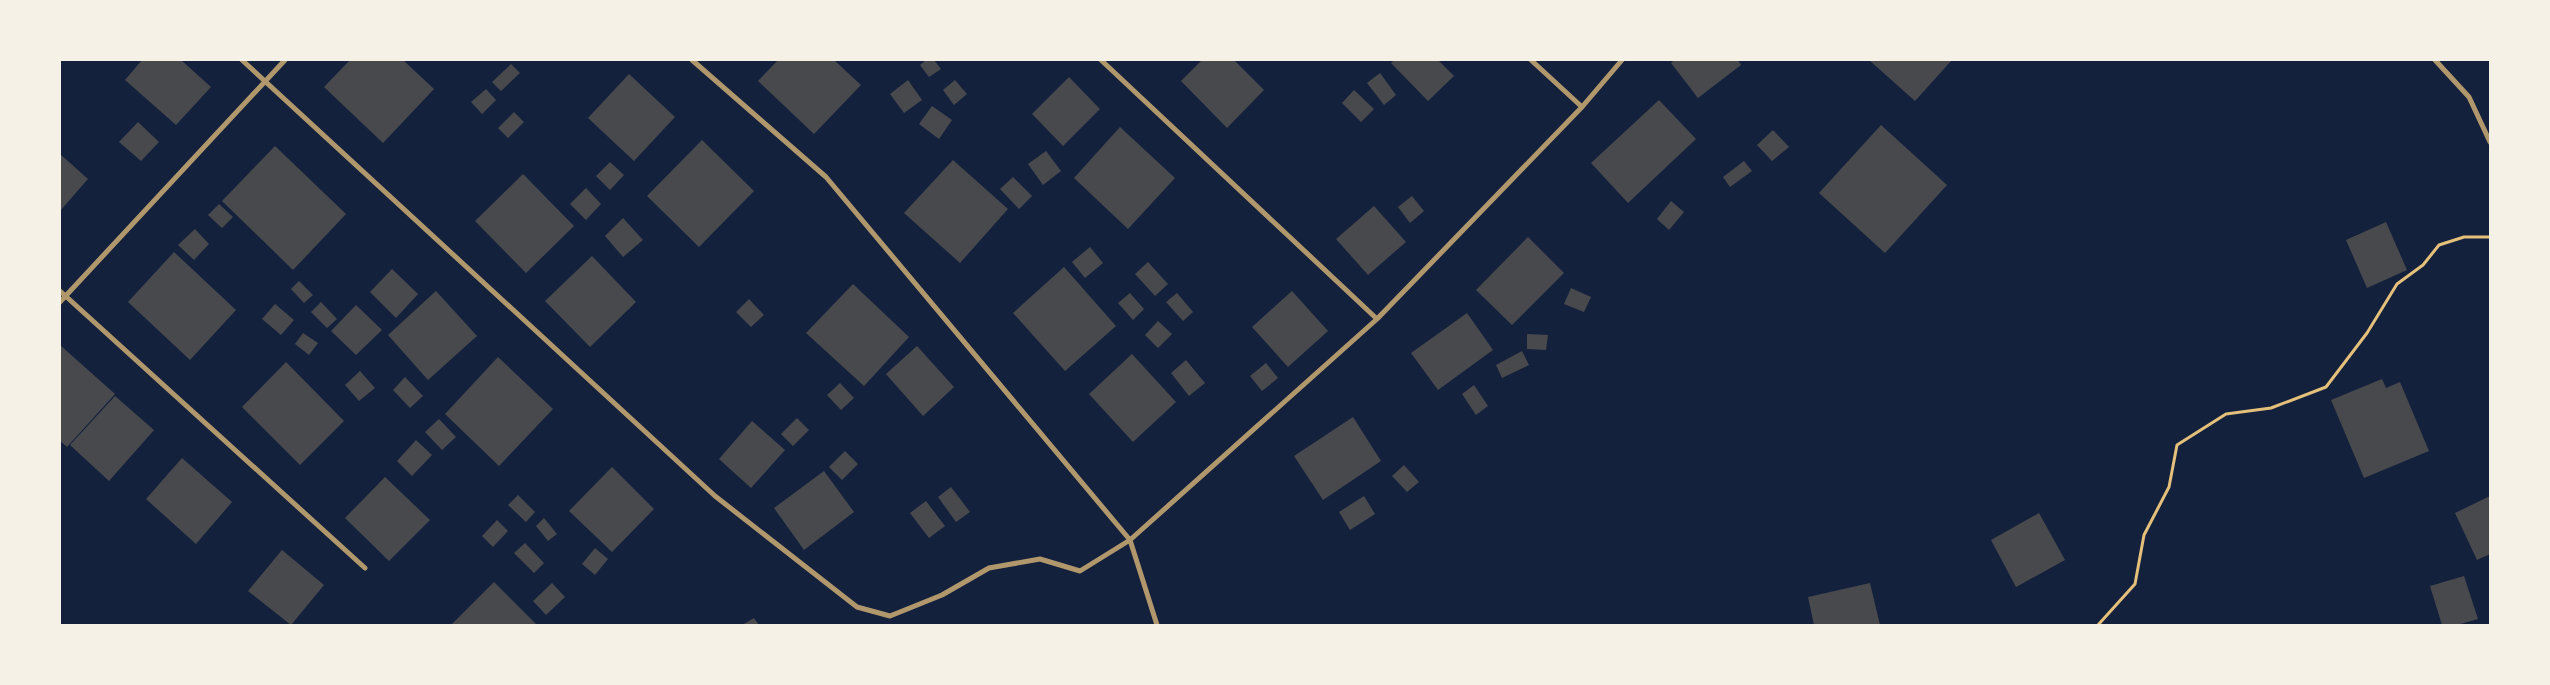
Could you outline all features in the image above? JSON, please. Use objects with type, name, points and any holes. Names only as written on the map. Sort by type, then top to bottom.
[{"type":"street","points":[[242,60],[715,496],[857,608],[890,616],[942,595],[989,568],[1040,559],[1080,571],[1130,540],[1377,318],[1582,107],[1622,60]]},
{"type":"street","points":[[60,302],[264,80],[285,60]]},
{"type":"street","points":[[692,60],[826,177],[1130,540],[1157,625]]},
{"type":"street","points":[[1101,60],[1377,318]]},
{"type":"street","points":[[1531,60],[1582,107]]},
{"type":"street","points":[[2435,60],[2469,98],[2490,142]]},
{"type":"street","points":[[60,291],[365,568]]},
{"type":"path","points":[[2098,625],[2135,584],[2144,535],[2169,487],[2176,445],[2226,414],[2270,408],[2326,387],[2367,333],[2397,284],[2423,265],[2439,246],[2464,237],[2490,237]]},
{"type":"building","points":[[142,60],[181,60],[211,87],[176,125],[125,80]]},
{"type":"building","points":[[350,60],[403,60],[434,89],[383,143],[324,87]]},
{"type":"building","points":[[778,60],[834,60],[861,85],[814,134],[758,81]]},
{"type":"building","points":[[926,60],[934,60],[941,69],[929,77],[920,65]]},
{"type":"building","points":[[1202,60],[1234,60],[1264,90],[1227,128],[1181,81]]},
{"type":"building","points":[[1394,60],[1438,60],[1454,76],[1428,101],[1391,63]]},
{"type":"building","points":[[1674,60],[1738,60],[1741,65],[1698,98],[1671,63]]},
{"type":"building","points":[[1869,60],[1952,60],[1915,101]]},
{"type":"building","points":[[511,64],[520,73],[501,91],[492,82]]},
{"type":"building","points":[[1380,73],[1396,95],[1384,105],[1367,83]]},
{"type":"building","points":[[629,74],[675,117],[634,161],[588,118]]},
{"type":"building","points":[[1069,77],[1100,109],[1063,146],[1032,114]]},
{"type":"building","points":[[908,80],[922,100],[904,113],[890,94]]},
{"type":"building","points":[[955,80],[967,94],[954,105],[943,90]]},
{"type":"building","points":[[486,89],[496,100],[482,114],[471,102]]},
{"type":"building","points":[[1354,90],[1374,109],[1361,122],[1342,103]]},
{"type":"building","points":[[1659,100],[1696,139],[1628,203],[1591,163]]},
{"type":"building","points":[[932,106],[952,120],[939,139],[919,124]]},
{"type":"building","points":[[514,112],[524,122],[508,138],[498,128]]},
{"type":"building","points":[[138,122],[159,142],[141,161],[119,142]]},
{"type":"building","points":[[1881,125],[1947,185],[1885,253],[1819,193]]},
{"type":"building","points":[[1120,127],[1175,178],[1128,229],[1074,178]]},
{"type":"building","points":[[1773,130],[1789,147],[1772,161],[1757,145]]},
{"type":"building","points":[[702,140],[754,191],[699,247],[647,196]]},
{"type":"building","points":[[275,146],[346,214],[293,270],[222,201]]},
{"type":"building","points":[[1046,151],[1061,171],[1043,185],[1028,164]]},
{"type":"building","points":[[60,154],[88,179],[60,211]]},
{"type":"building","points":[[953,160],[1008,209],[960,263],[904,213]]},
{"type":"building","points":[[1744,161],[1752,171],[1730,187],[1723,177]]},
{"type":"building","points":[[610,162],[624,175],[610,190],[596,176]]},
{"type":"building","points":[[523,174],[574,226],[526,273],[475,221]]},
{"type":"building","points":[[1013,177],[1032,196],[1019,209],[1000,189]]},
{"type":"building","points":[[586,188],[601,204],[586,220],[570,204]]},
{"type":"building","points":[[1412,196],[1424,211],[1410,223],[1398,207]]},
{"type":"building","points":[[1671,201],[1684,212],[1669,230],[1657,219]]},
{"type":"building","points":[[219,204],[233,217],[222,228],[208,215]]},
{"type":"building","points":[[1374,206],[1406,242],[1368,275],[1336,239]]},
{"type":"building","points":[[623,218],[643,240],[623,257],[605,236]]},
{"type":"building","points":[[2386,222],[2407,270],[2367,288],[2346,240]]},
{"type":"building","points":[[195,229],[209,244],[194,260],[178,245]]},
{"type":"building","points":[[1528,237],[1564,273],[1512,325],[1476,290]]},
{"type":"building","points":[[1090,247],[1103,263],[1085,278],[1072,262]]},
{"type":"building","points":[[174,252],[236,310],[190,360],[128,302]]},
{"type":"building","points":[[592,256],[636,302],[590,347],[545,301]]},
{"type":"building","points":[[1148,262],[1168,284],[1155,296],[1135,274]]},
{"type":"building","points":[[1064,267],[1116,326],[1065,371],[1013,313]]},
{"type":"building","points":[[392,269],[418,294],[396,318],[370,292]]},
{"type":"building","points":[[299,281],[313,295],[304,303],[291,289]]},
{"type":"building","points":[[853,284],[909,337],[864,386],[806,333]]},
{"type":"building","points":[[1571,288],[1591,297],[1584,312],[1564,304]]},
{"type":"building","points":[[436,291],[477,336],[428,380],[388,335]]},
{"type":"building","points":[[1292,291],[1328,331],[1288,367],[1252,327]]},
{"type":"building","points":[[1130,293],[1144,309],[1133,320],[1118,303]]},
{"type":"building","points":[[1177,293],[1193,312],[1183,321],[1166,302]]},
{"type":"building","points":[[749,299],[764,315],[751,327],[736,312]]},
{"type":"building","points":[[321,302],[337,319],[327,328],[311,312]]},
{"type":"building","points":[[275,304],[294,320],[281,335],[262,319]]},
{"type":"building","points":[[356,305],[382,330],[356,355],[331,331]]},
{"type":"building","points":[[1467,313],[1493,350],[1438,390],[1411,353]]},
{"type":"building","points":[[1158,321],[1172,334],[1158,348],[1145,335]]},
{"type":"building","points":[[303,333],[318,343],[309,355],[295,344]]},
{"type":"building","points":[[1527,334],[1548,335],[1546,350],[1527,349]]},
{"type":"building","points":[[60,345],[115,394],[67,447],[60,441]]},
{"type":"building","points":[[917,346],[954,387],[923,416],[886,374]]},
{"type":"building","points":[[1522,351],[1529,365],[1502,378],[1496,365]]},
{"type":"building","points":[[1132,354],[1176,402],[1133,442],[1089,394]]},
{"type":"building","points":[[498,357],[553,409],[499,466],[445,414]]},
{"type":"building","points":[[1186,360],[1205,383],[1189,396],[1171,373]]},
{"type":"building","points":[[286,362],[344,421],[300,465],[242,407]]},
{"type":"building","points":[[1266,363],[1278,378],[1262,391],[1250,376]]},
{"type":"building","points":[[360,371],[375,388],[359,401],[345,385]]},
{"type":"building","points":[[405,377],[423,396],[410,408],[393,390]]},
{"type":"building","points":[[2382,379],[2386,388],[2400,382],[2429,451],[2364,478],[2331,400]]},
{"type":"building","points":[[840,383],[854,398],[841,410],[827,395]]},
{"type":"building","points":[[1474,385],[1488,406],[1476,415],[1462,394]]},
{"type":"building","points":[[115,396],[154,430],[109,481],[70,445]]},
{"type":"building","points":[[1353,417],[1381,461],[1323,500],[1294,456]]},
{"type":"building","points":[[797,418],[809,430],[793,446],[781,434]]},
{"type":"building","points":[[439,419],[456,437],[442,450],[425,432]]},
{"type":"building","points":[[752,421],[785,450],[751,488],[719,459]]},
{"type":"building","points":[[416,440],[432,455],[412,476],[397,461]]},
{"type":"building","points":[[845,451],[858,464],[842,480],[829,467]]},
{"type":"building","points":[[182,458],[232,502],[196,544],[146,499]]},
{"type":"building","points":[[1404,465],[1419,482],[1407,492],[1392,476]]},
{"type":"building","points":[[612,467],[654,509],[612,552],[569,511]]},
{"type":"building","points":[[824,471],[854,512],[804,550],[774,508]]},
{"type":"building","points":[[385,477],[430,520],[389,561],[345,518]]},
{"type":"building","points":[[951,487],[970,512],[956,522],[938,497]]},
{"type":"building","points":[[518,495],[535,512],[526,522],[508,505]]},
{"type":"building","points":[[1364,496],[1375,514],[1350,530],[1339,512]]},
{"type":"building","points":[[2490,496],[2490,554],[2477,560],[2455,513]]},
{"type":"building","points":[[926,501],[945,526],[929,538],[910,513]]},
{"type":"building","points":[[2039,513],[2065,560],[2016,587],[1991,540]]},
{"type":"building","points":[[544,518],[557,534],[548,541],[536,526]]},
{"type":"building","points":[[497,520],[508,531],[493,547],[482,536]]},
{"type":"building","points":[[525,543],[544,563],[534,573],[514,553]]},
{"type":"building","points":[[595,548],[608,559],[595,575],[582,564]]},
{"type":"building","points":[[282,550],[324,585],[291,625],[248,591]]},
{"type":"building","points":[[2464,576],[2478,619],[2457,625],[2442,625],[2430,586]]},
{"type":"building","points":[[494,582],[537,625],[451,625]]},
{"type":"building","points":[[552,583],[565,597],[546,615],[533,601]]},
{"type":"building","points":[[1870,583],[1880,625],[1814,625],[1808,597]]},
{"type":"building","points":[[754,618],[759,625],[742,625]]}]
